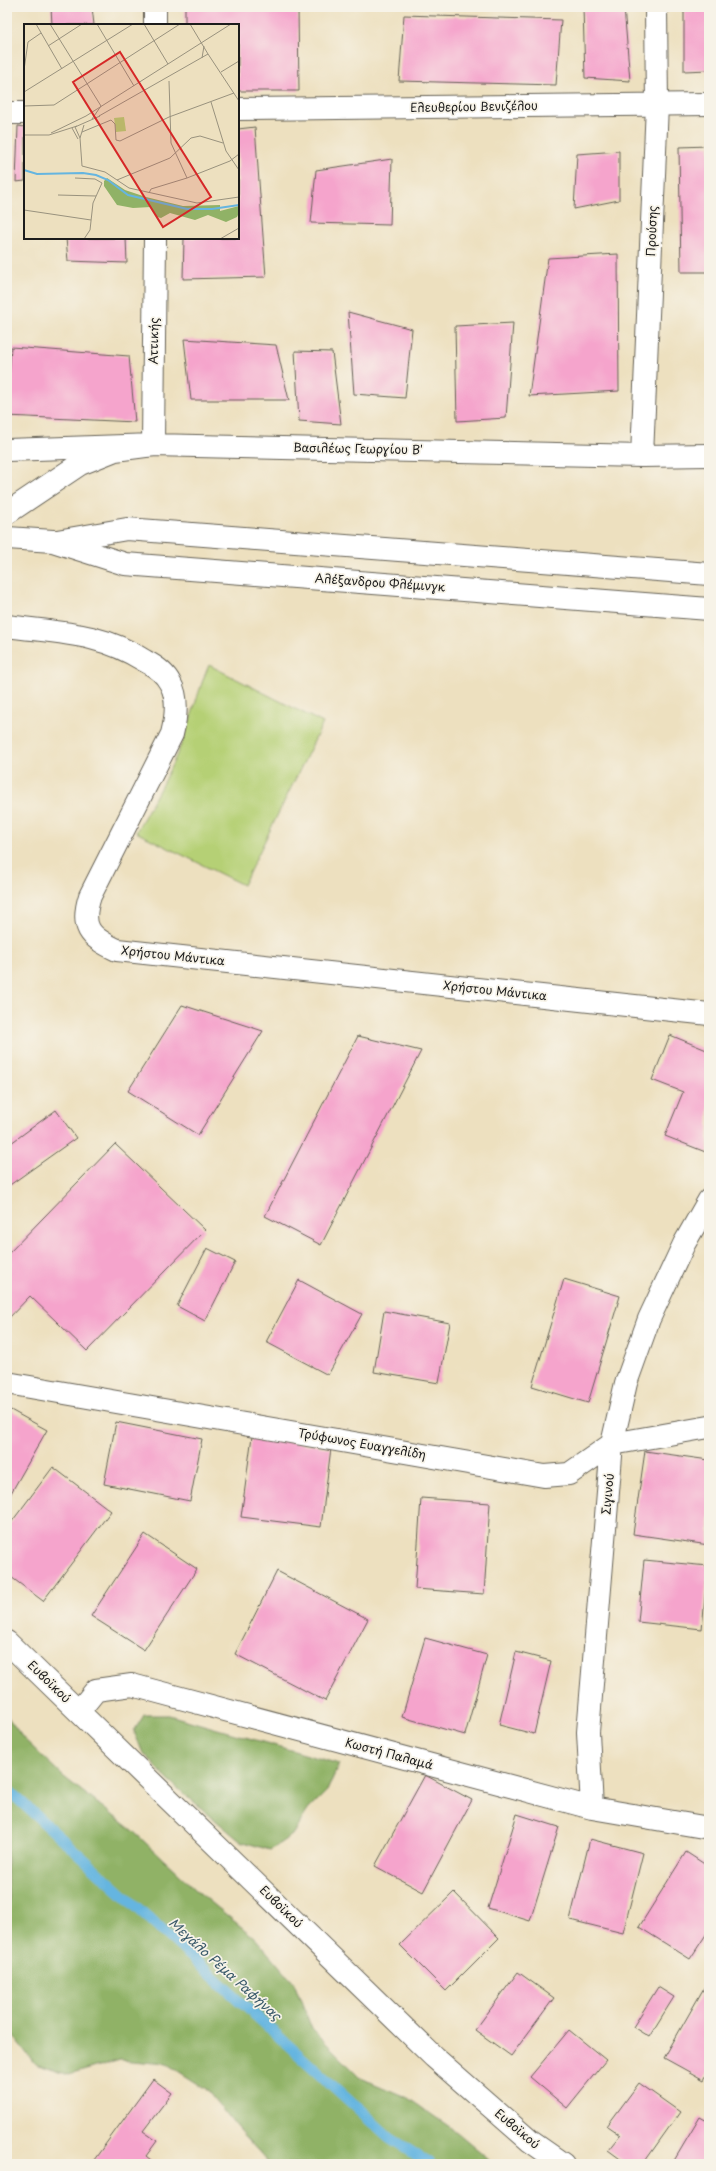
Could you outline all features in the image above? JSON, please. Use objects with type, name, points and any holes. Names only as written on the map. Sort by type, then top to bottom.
[{"type":"street","points":[[155,7],[155,24]]},
{"type":"street","name":"Προύσης","points":[[642,456],[657,105],[656,7]]},
{"type":"street","name":"Ελευθερίου Βενιζέλου","points":[[239,109],[709,104]]},
{"type":"street","points":[[7,113],[24,113]]},
{"type":"street","name":"Αττικής","points":[[153,445],[155,239]]},
{"type":"street","points":[[7,513],[80,464],[116,450],[153,445]]},
{"type":"street","name":"Βασιλέως Γεωργίου Β'","points":[[7,450],[153,445],[642,456],[709,455]]},
{"type":"street","name":"Αλέξανδρου Φλέμινγκ","points":[[7,538],[53,541],[127,529],[709,574]]},
{"type":"street","name":"Αλέξανδρου Φλέμινγκ","points":[[53,541],[125,564],[709,609]]},
{"type":"street","name":"Χρήστου Μάντικα","points":[[7,626],[81,635],[110,642],[133,653],[158,668],[170,683],[176,698],[176,718],[172,734],[90,896],[85,912],[88,928],[98,941],[116,950],[709,1014]]},
{"type":"street","name":"Σιγινού","points":[[592,1808],[588,1732],[612,1444],[626,1383],[649,1319],[684,1244],[709,1200]]},
{"type":"street","name":"Τρύφωνος Ευαγγελίδη","points":[[7,1383],[544,1476],[569,1474],[612,1444],[709,1427]]},
{"type":"street","name":"Ευβοϊκού","points":[[7,1642],[434,2057],[530,2141],[563,2164]]},
{"type":"street","name":"Κωστή Παλαμά","points":[[79,1711],[96,1690],[132,1685],[592,1808],[709,1828]]},
{"type":"green space","points":[[209,665],[323,723],[243,885],[136,832],[175,758],[184,737]]},
{"type":"green space","points":[[144,1715],[169,1715],[339,1764],[327,1791],[308,1810],[292,1835],[270,1850],[240,1841],[168,1780],[142,1751],[134,1731]]},
{"type":"green space","points":[[7,1716],[23,1738],[64,1777],[133,1831],[196,1890],[255,1938],[294,1983],[312,2029],[361,2078],[408,2098],[458,2133],[495,2164],[270,2164],[238,2129],[206,2089],[167,2064],[120,2060],[69,2075],[35,2064],[7,2028],[7,1910],[9,1907],[7,1877]]},
{"type":"building","points":[[51,7],[92,7],[94,24],[52,24]]},
{"type":"building","points":[[185,7],[298,7],[299,91],[239,91],[239,24],[185,24]]},
{"type":"building","points":[[583,7],[624,7],[630,81],[585,78]]},
{"type":"building","points":[[684,7],[709,7],[709,70],[684,71]]},
{"type":"building","points":[[404,15],[561,20],[556,85],[399,81]]},
{"type":"building","points":[[18,126],[24,127],[24,181],[16,182]]},
{"type":"building","points":[[255,127],[266,277],[183,279],[184,239],[239,239],[239,129]]},
{"type":"building","points":[[709,146],[709,272],[681,272],[679,147]]},
{"type":"building","points":[[619,151],[619,200],[574,209],[577,154]]},
{"type":"building","points":[[392,159],[390,225],[311,223],[316,170]]},
{"type":"building","points":[[66,239],[126,239],[127,263],[68,261]]},
{"type":"building","points":[[618,254],[619,391],[529,396],[548,258]]},
{"type":"building","points":[[348,312],[412,329],[405,398],[354,394]]},
{"type":"building","points":[[513,323],[506,418],[457,421],[455,326]]},
{"type":"building","points":[[184,339],[276,345],[289,400],[191,400]]},
{"type":"building","points":[[11,347],[129,356],[135,422],[7,416]]},
{"type":"building","points":[[295,351],[332,352],[341,424],[299,421]]},
{"type":"building","points":[[182,1005],[263,1031],[198,1135],[128,1091]]},
{"type":"building","points":[[670,1035],[709,1051],[708,1153],[665,1136],[683,1092],[652,1080]]},
{"type":"building","points":[[358,1036],[421,1051],[321,1245],[265,1216]]},
{"type":"building","points":[[56,1110],[76,1138],[7,1187],[7,1146]]},
{"type":"building","points":[[115,1144],[205,1230],[87,1351],[30,1296],[7,1320],[7,1255]]},
{"type":"building","points":[[207,1248],[235,1262],[205,1321],[177,1306]]},
{"type":"building","points":[[564,1279],[620,1296],[588,1403],[532,1386]]},
{"type":"building","points":[[299,1280],[362,1314],[328,1375],[266,1342]]},
{"type":"building","points":[[384,1311],[450,1323],[439,1383],[374,1372]]},
{"type":"building","points":[[7,1408],[47,1430],[7,1500]]},
{"type":"building","points":[[116,1422],[202,1439],[190,1501],[104,1484]]},
{"type":"building","points":[[252,1436],[331,1448],[321,1527],[241,1517]]},
{"type":"building","points":[[645,1451],[709,1460],[709,1545],[633,1534]]},
{"type":"building","points":[[53,1467],[111,1511],[43,1601],[7,1574],[7,1528]]},
{"type":"building","points":[[421,1498],[490,1503],[484,1594],[415,1589]]},
{"type":"building","points":[[145,1534],[197,1569],[144,1650],[91,1616]]},
{"type":"building","points":[[644,1560],[708,1566],[702,1629],[638,1622]]},
{"type":"building","points":[[277,1571],[368,1619],[325,1701],[235,1654]]},
{"type":"building","points":[[425,1638],[487,1655],[465,1735],[402,1717]]},
{"type":"building","points":[[516,1652],[551,1661],[534,1734],[499,1725]]},
{"type":"building","points":[[425,1775],[472,1800],[423,1892],[375,1866]]},
{"type":"building","points":[[517,1814],[559,1827],[530,1921],[488,1908]]},
{"type":"building","points":[[590,1839],[643,1853],[623,1933],[570,1920]]},
{"type":"building","points":[[686,1852],[709,1867],[709,1930],[690,1959],[639,1927]]},
{"type":"building","points":[[454,1892],[499,1938],[446,1991],[400,1945]]},
{"type":"building","points":[[518,1972],[554,1998],[511,2056],[475,2030]]},
{"type":"building","points":[[709,1979],[709,2071],[704,2080],[664,2058]]},
{"type":"building","points":[[658,1987],[674,1997],[649,2037],[633,2027]]},
{"type":"building","points":[[569,2030],[606,2060],[567,2108],[530,2077]]},
{"type":"building","points":[[153,2079],[172,2093],[143,2131],[157,2141],[146,2156],[156,2164],[91,2164]]},
{"type":"building","points":[[639,2083],[680,2112],[643,2164],[627,2164],[608,2150],[620,2135],[607,2126]]},
{"type":"building","points":[[700,2117],[709,2122],[709,2164],[672,2164]]},
{"type":"waterway","name":"Μεγάλο Ρέμα Ραφήνας","points":[[7,1789],[389,2137],[430,2164]]}]
